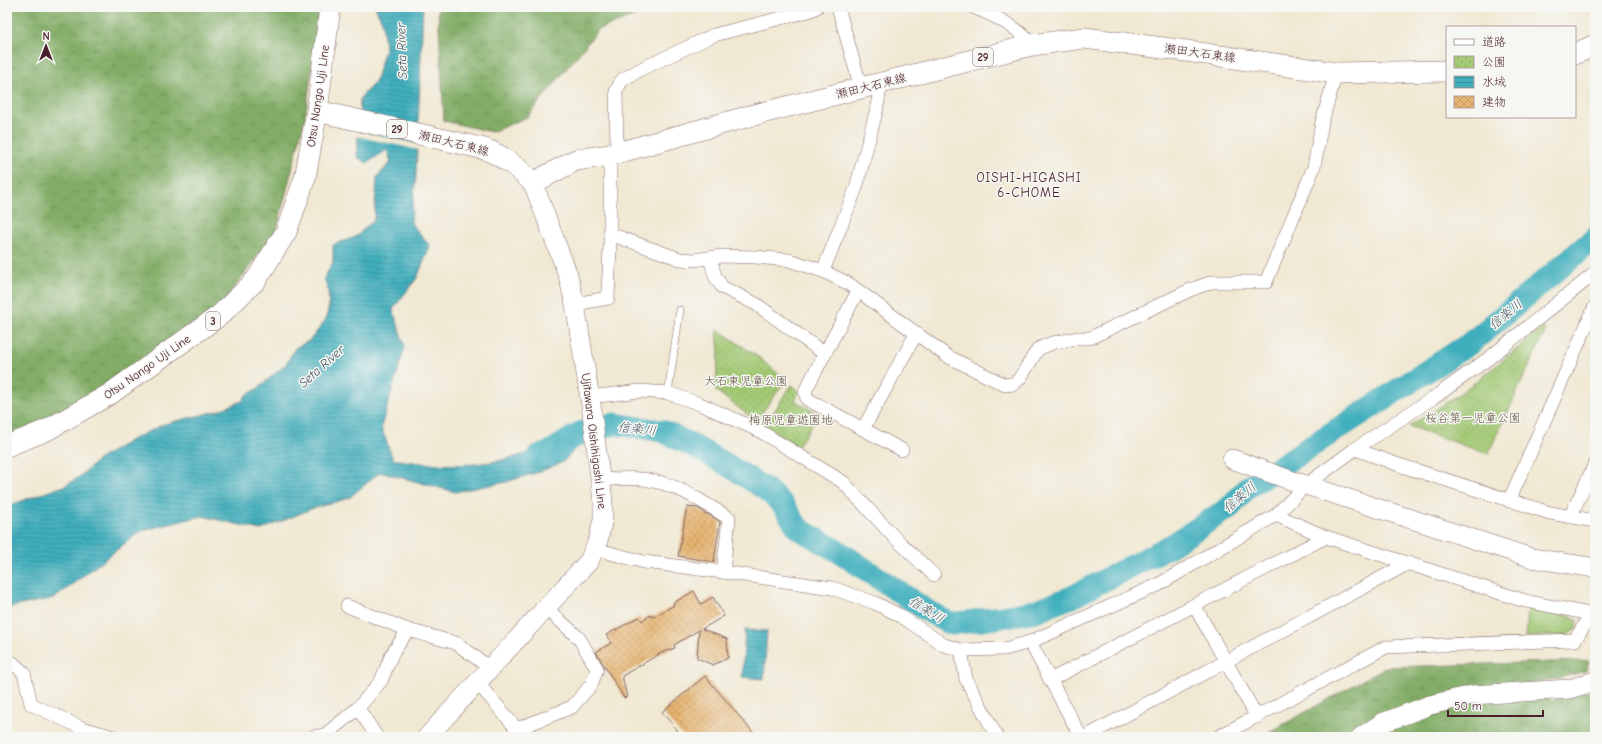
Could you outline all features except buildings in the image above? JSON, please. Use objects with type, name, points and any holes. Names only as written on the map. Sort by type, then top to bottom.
[{"type":"main road","name":"Otsu Nango Uji Line","points":[[7,446],[47,430],[110,394],[220,315],[256,280],[286,232],[305,178],[322,112],[330,7]]},
{"type":"main road","name":"瀬田大石東線","points":[[322,112],[485,149],[501,156],[520,170],[533,183],[576,160],[613,154],[746,117],[1032,45],[1084,38],[1336,73],[1446,71]]},
{"type":"main road","points":[[1576,54],[1595,45]]},
{"type":"main road","name":"Ujitawara Oishihigashi Line","points":[[427,737],[589,561],[598,541],[603,519],[600,475],[575,304],[568,275],[533,183]]},
{"type":"main road","points":[[1232,459],[1532,558],[1595,568]]},
{"type":"main road","points":[[1361,737],[1382,723],[1430,704],[1472,696],[1570,689],[1595,681]]},
{"type":"street","points":[[575,304],[608,298],[616,91],[622,80],[641,69],[714,35],[809,11],[817,7]]},
{"type":"street","points":[[838,7],[861,88]]},
{"type":"street","points":[[973,7],[996,16],[1027,39],[1032,45]]},
{"type":"street","points":[[610,234],[680,259],[694,260],[722,256],[755,257],[789,260],[823,271],[849,284],[947,356],[1005,385],[1014,384],[1020,378],[1038,349],[1052,343],[1077,338],[1090,338],[1190,290],[1212,282],[1266,282],[1314,167],[1322,122],[1336,73]]},
{"type":"street","points":[[823,271],[856,188],[882,83]]},
{"type":"street","points":[[710,258],[715,276],[722,287],[756,304],[825,354]]},
{"type":"street","points":[[595,549],[644,562],[824,587],[875,602],[899,615],[944,645],[961,650],[1005,649],[1030,642],[1158,585],[1276,515],[1298,482],[1355,449],[1438,394],[1489,358],[1595,273]]},
{"type":"street","points":[[858,291],[805,391],[807,399],[902,450]]},
{"type":"street","points":[[1509,501],[1595,306]]},
{"type":"street","points":[[863,429],[916,334]]},
{"type":"street","points":[[590,401],[640,391],[668,393],[700,404],[758,430],[843,482],[895,538],[934,575]]},
{"type":"street","points":[[1355,449],[1509,501],[1550,513],[1595,521]]},
{"type":"street","points":[[1570,517],[1595,464]]},
{"type":"street","points":[[600,475],[653,481],[665,484],[696,498],[729,518],[723,572]]},
{"type":"street","points":[[1218,737],[1386,647],[1575,640],[1593,614],[1525,601],[1326,537],[1276,515]]},
{"type":"street","points":[[1050,680],[1326,537]]},
{"type":"street","points":[[1085,737],[1410,563]]},
{"type":"street","points":[[1194,605],[1257,717]]},
{"type":"street","points":[[347,606],[408,630],[456,643],[490,668]]},
{"type":"street","points":[[477,682],[515,733],[572,707],[591,685],[597,670],[579,638],[546,608]]},
{"type":"street","points":[[313,737],[325,735],[358,708],[381,681],[392,654],[408,630]]},
{"type":"street","points":[[1030,642],[1081,737]]},
{"type":"street","points":[[961,650],[966,679],[997,737]]},
{"type":"street","points":[[13,663],[24,673],[31,704],[82,728],[114,737]]},
{"type":"street","points":[[358,708],[377,737]]},
{"type":"lane","points":[[668,393],[680,310]]},
{"type":"green space","points":[[7,7],[321,7],[305,118],[277,229],[220,307],[50,423],[7,440]]},
{"type":"green space","points":[[438,7],[661,7],[599,29],[527,117],[492,132],[444,121]]},
{"type":"green space","name":"桜谷第一児童公園","points":[[1542,328],[1546,330],[1488,454],[1409,426],[1461,392]]},
{"type":"green space","name":"大石東児童公園","points":[[717,329],[757,356],[786,380],[756,421],[715,390],[719,352]]},
{"type":"green space","name":"梅原児童遊園地","points":[[791,385],[799,391],[795,401],[819,414],[798,446],[764,427]]},
{"type":"green space","points":[[1528,607],[1571,616],[1577,620],[1576,629],[1567,635],[1526,637]]},
{"type":"green space","points":[[1589,661],[1586,671],[1538,683],[1550,701],[1595,689],[1595,737],[1261,737],[1386,667]]},
{"type":"water","name":"Seta River","points":[[375,7],[423,7],[416,176],[411,223],[430,246],[417,278],[393,309],[405,347],[381,427],[393,459],[418,463],[458,465],[485,463],[516,457],[571,440],[572,453],[563,462],[539,472],[506,482],[455,492],[380,472],[349,498],[311,509],[261,530],[202,516],[141,531],[55,598],[7,608],[7,506],[64,486],[79,477],[99,459],[131,440],[164,424],[217,411],[242,401],[246,395],[257,389],[286,364],[295,348],[310,340],[325,321],[329,306],[328,290],[324,278],[333,262],[333,245],[355,237],[374,220],[377,177],[391,162],[387,150],[367,163],[357,157],[360,98],[375,82],[385,49],[382,21]]},
{"type":"water","points":[[745,630],[767,631],[764,679],[742,677]]},
{"type":"pier","points":[[356,130],[419,144],[419,150],[356,136]]},
{"type":"waterway","name":"信楽川","points":[[539,456],[547,454],[580,433],[615,424],[662,431],[692,445],[767,490],[783,505],[799,529],[841,553],[926,610],[951,624],[1035,611],[1072,597],[1172,545],[1230,507],[1248,487],[1472,342],[1595,238]]},
{"type":"district","name":"OISHI-HIGASHI 6-CHOME","points":[[1029,184]]}]
